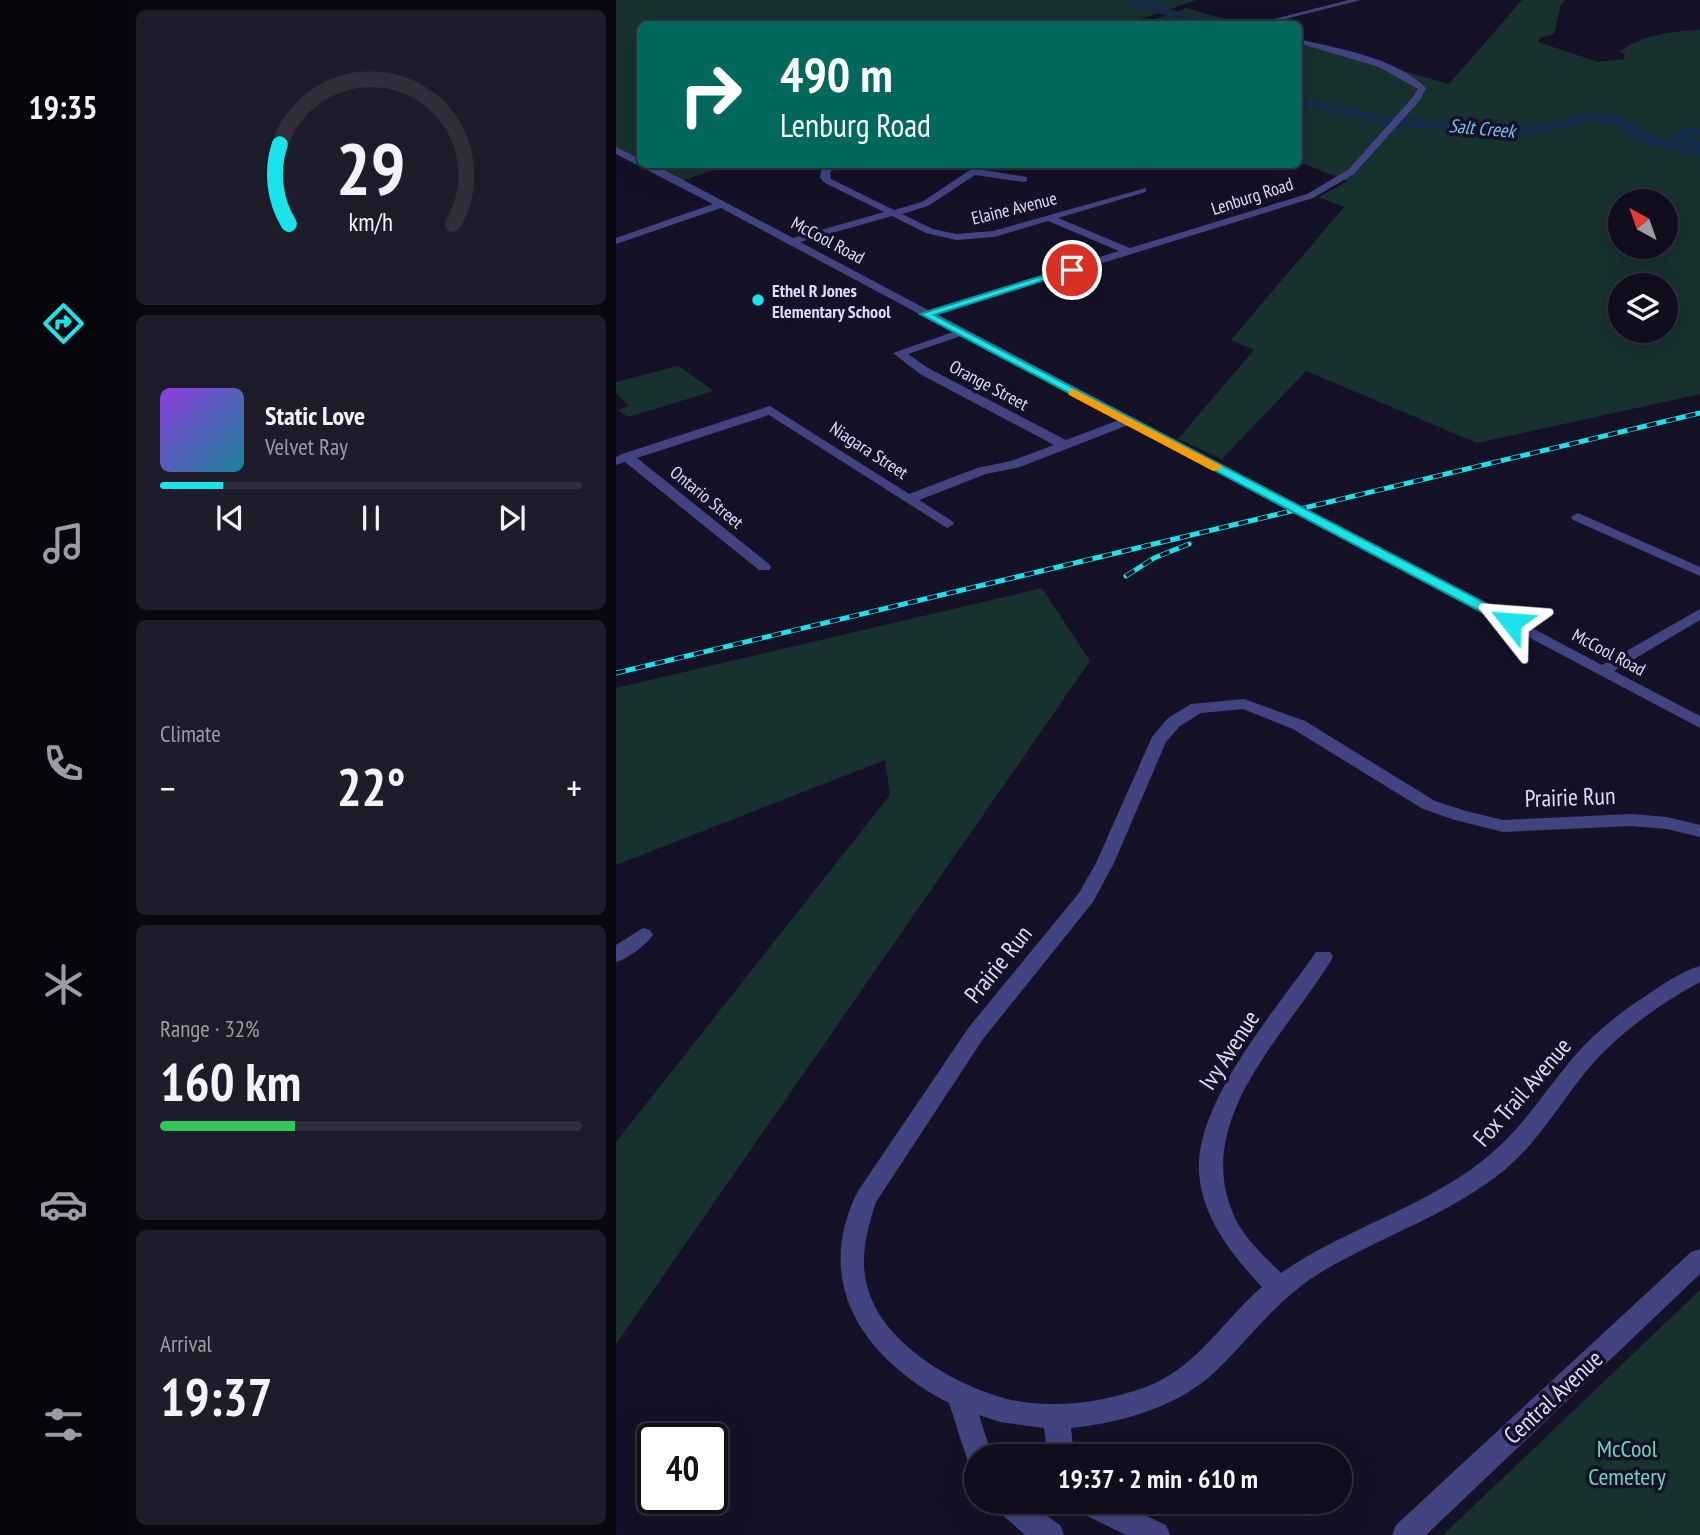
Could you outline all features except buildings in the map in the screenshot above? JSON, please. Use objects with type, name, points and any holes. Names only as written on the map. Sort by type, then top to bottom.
[{"type":"street","points":[[1270,21],[1358,0]]},
{"type":"street","name":"Lenburg Road","points":[[926,314],[1247,217],[1323,190],[1351,172],[1421,93],[1420,85],[1359,58],[1302,42]]},
{"type":"street","name":"McCool Road","points":[[616,150],[637,160]]},
{"type":"street","points":[[616,160],[637,161]]},
{"type":"street","name":"McCool Road","points":[[652,168],[1700,723]]},
{"type":"street","name":"Elaine Avenue","points":[[832,168],[827,171],[825,178],[828,181],[937,234],[956,237],[987,235],[1143,190]]},
{"type":"street","points":[[790,242],[894,214],[933,200],[980,168]]},
{"type":"street","points":[[973,172],[1024,179]]},
{"type":"street","points":[[616,241],[720,205]]},
{"type":"street","points":[[1049,218],[1130,252]]},
{"type":"street","name":"Orange Street","points":[[960,333],[899,353],[906,361],[924,371],[1065,445]]},
{"type":"street","name":"Niagara Street","points":[[621,459],[770,410],[947,524]]},
{"type":"street","points":[[982,471],[1005,455],[1051,438],[1122,418]]},
{"type":"street","points":[[908,499],[982,471],[1015,464],[1065,445],[1122,418]]},
{"type":"street","name":"Ontario Street","points":[[621,459],[764,567]]},
{"type":"street","points":[[1578,517],[1700,572]]},
{"type":"street","points":[[1603,671],[1700,614]]},
{"type":"street","name":"Prairie Run","points":[[1273,1293],[1212,1357],[1184,1381],[1147,1399],[1104,1412],[1056,1417],[998,1412],[961,1399],[922,1374],[888,1343],[862,1312],[854,1283],[851,1256],[854,1227],[866,1198],[976,1033],[1086,897],[1105,863],[1158,741],[1174,722],[1197,708],[1244,704],[1298,725],[1429,805],[1503,826],[1630,820],[1667,823],[1700,831]]},
{"type":"street","points":[[616,955],[643,935]]},
{"type":"street","name":"Ivy Avenue","points":[[1273,1293],[1226,1224],[1215,1200],[1211,1148],[1216,1123],[1230,1093],[1323,957]]},
{"type":"street","name":"Fox Trail Avenue","points":[[1273,1293],[1309,1267],[1487,1170],[1523,1136],[1583,1061],[1635,1011],[1700,973]]},
{"type":"street","name":"Central Avenue","points":[[1406,1535],[1700,1259]]},
{"type":"street","points":[[961,1399],[975,1444]]},
{"type":"street","points":[[1056,1417],[1059,1444]]},
{"type":"street","points":[[1021,1514],[1050,1535]]},
{"type":"street","points":[[1112,1514],[1156,1535]]},
{"type":"green space","points":[[616,0],[1197,0],[1136,21],[637,21],[637,158],[616,148]]},
{"type":"green space","points":[[1522,0],[1565,0],[1561,4],[1554,34],[1539,38],[1538,42],[1598,62],[1624,59],[1625,54],[1619,52],[1647,38],[1700,30],[1700,394],[1477,443],[1306,371],[1222,459],[1178,439],[1254,350],[1231,340],[1344,207],[1319,197],[1348,181],[1302,163],[1302,42],[1449,84]]},
{"type":"green space","points":[[1186,8],[1232,21],[1149,21]]},
{"type":"green space","points":[[653,168],[719,168],[679,182]]},
{"type":"green space","points":[[678,366],[714,391],[628,417],[618,410],[629,406],[616,393],[616,382]]},
{"type":"green space","points":[[1042,588],[1090,661],[616,1344],[616,1142],[890,795],[885,760],[616,865],[616,688]]},
{"type":"green space","name":"McCool Cemetery","points":[[1700,1290],[1700,1535],[1443,1535]]},
{"type":"waterway","name":"Salt Creek","points":[[1128,0],[1152,9],[1176,13],[1186,21]]},
{"type":"waterway","name":"Salt Creek","points":[[1302,101],[1383,120],[1520,133],[1593,117],[1618,119],[1635,132],[1656,142],[1700,153]]},
{"type":"waterway","name":"Salt Creek","points":[[1700,131],[1684,134],[1679,138],[1700,145]]},
{"type":"railway","points":[[616,673],[1700,413]]},
{"type":"railway","points":[[1126,576],[1154,558],[1189,544]]},
{"type":"slow traffic","points":[[1073,392],[1217,468]]},
{"type":"place","name":"Ethel R Jones Elementary School","points":[[758,300]]},
{"type":"route","points":[[1072,270],[926,314],[1511,622]]}]
